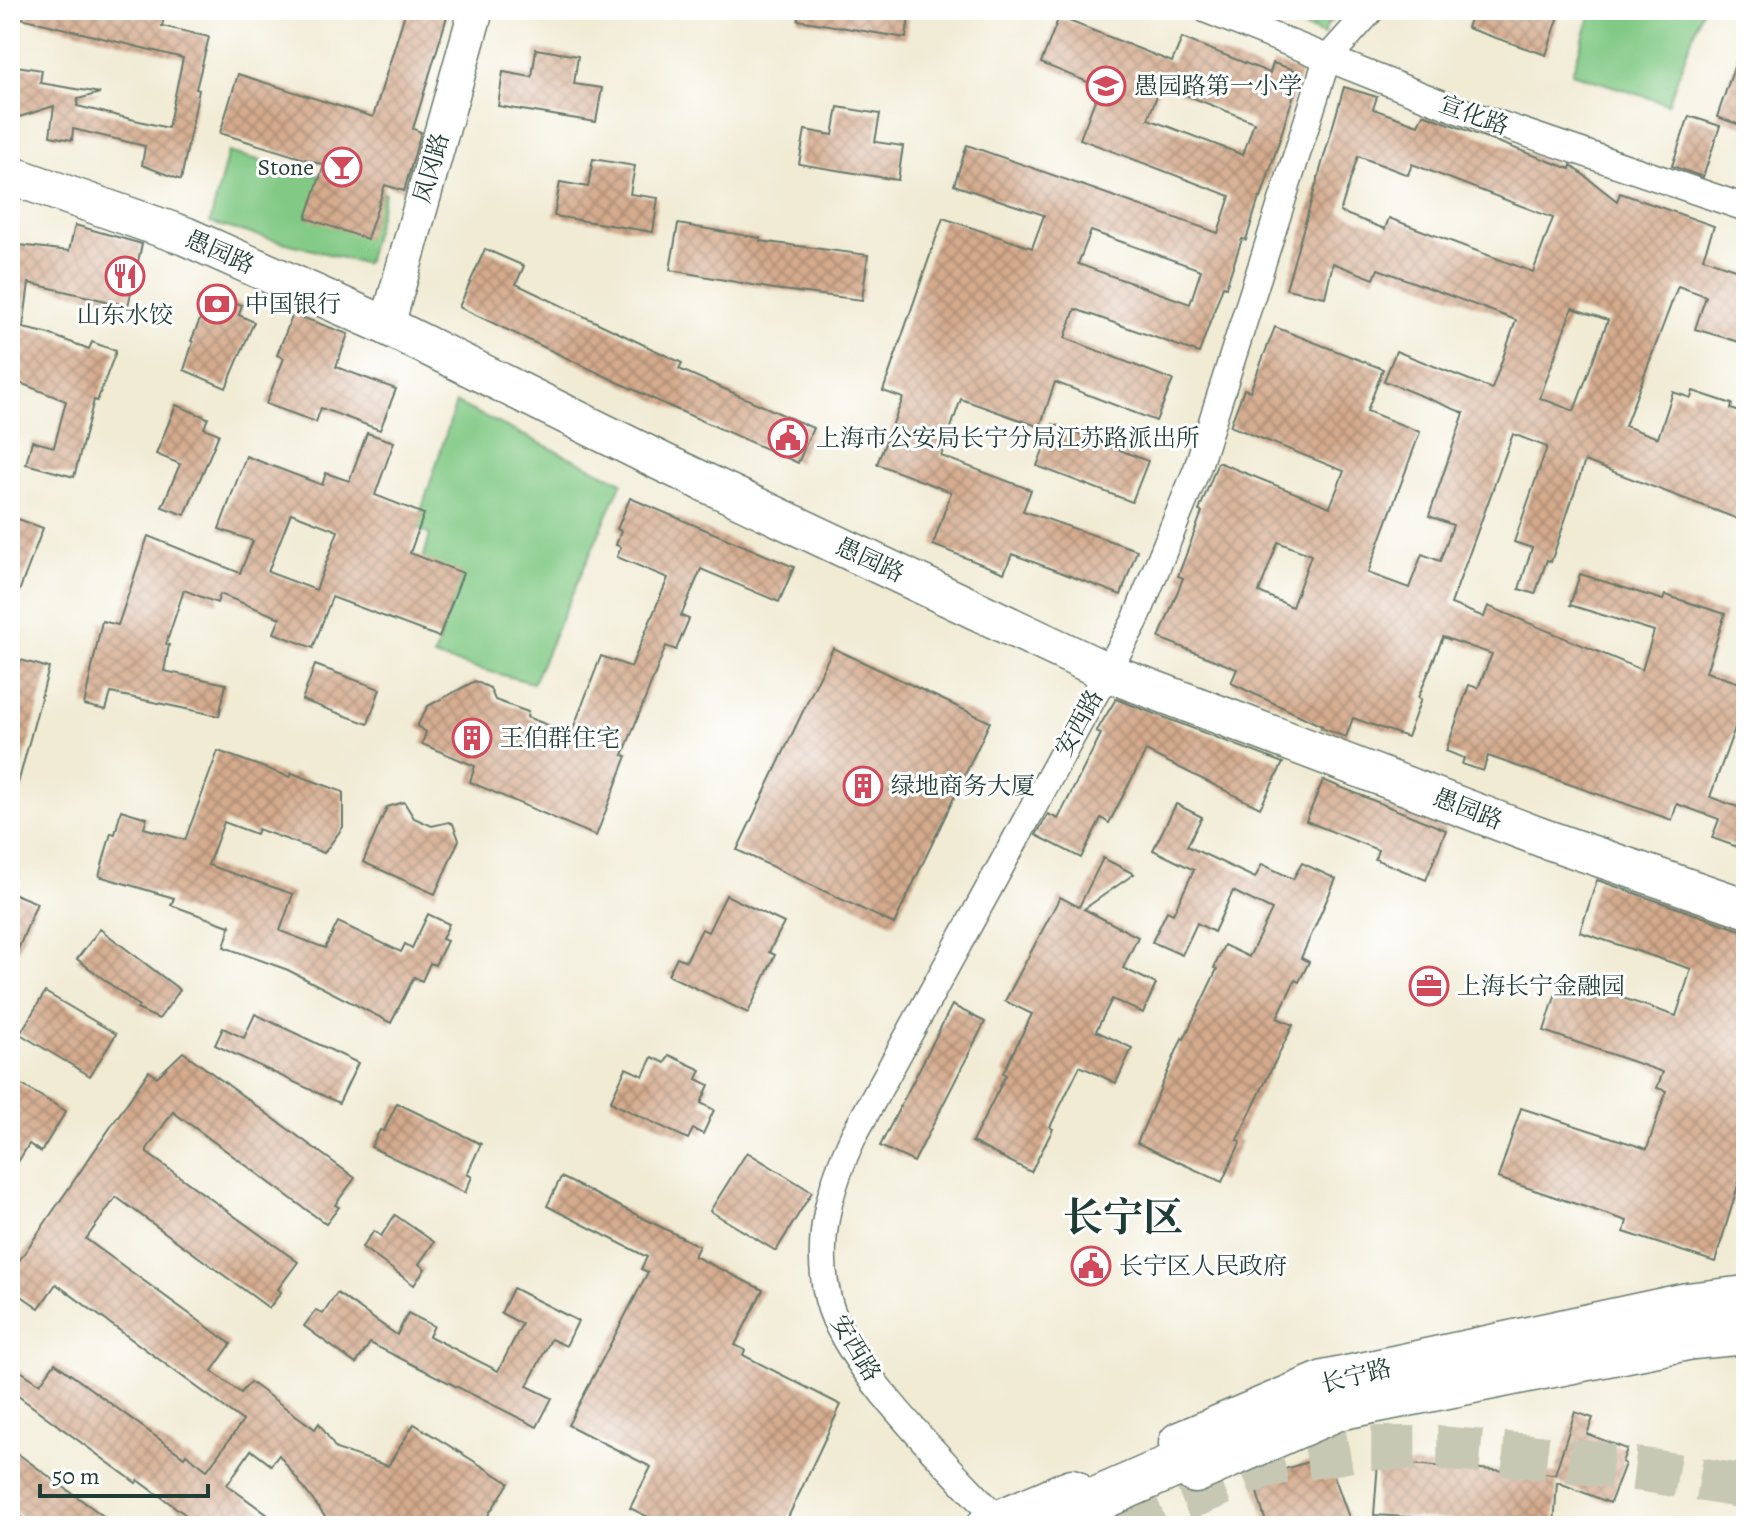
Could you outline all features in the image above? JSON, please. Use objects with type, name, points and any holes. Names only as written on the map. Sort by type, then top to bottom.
[{"type":"highway","points":[[1008,1525],[1228,1442]]},
{"type":"main road","name":"愚园路","points":[[10,175],[185,236],[387,326],[664,463],[1107,672],[1543,838],[1746,908]]},
{"type":"main road","name":"长宁路","points":[[1008,1525],[1324,1382],[1687,1304],[1746,1297]]},
{"type":"main road","name":"长宁路","points":[[1073,1526],[1338,1409],[1693,1338],[1746,1333]]},
{"type":"street","name":"凤冈路","points":[[387,326],[476,10]]},
{"type":"street","name":"宣化路","points":[[1207,10],[1458,110],[1746,208]]},
{"type":"street","name":"安西路","points":[[1008,1525],[887,1397],[841,1330],[829,1301],[823,1271],[823,1236],[829,1198],[855,1133],[1135,621],[1197,469],[1327,59],[1371,10]]},
{"type":"green space","points":[[1307,10],[1344,10],[1327,25],[1324,35],[1301,26]]},
{"type":"green space","points":[[1592,10],[1702,10],[1668,104],[1572,73]]},
{"type":"green space","points":[[228,152],[385,193],[366,264],[210,223]]},
{"type":"green space","points":[[456,403],[622,482],[533,683],[434,657],[456,588],[420,570],[430,535],[416,527]]},
{"type":"building","points":[[18,10],[166,10],[162,26],[209,37],[196,89],[199,90],[181,180],[142,165],[145,146],[73,129],[72,140],[50,136],[54,106],[10,120],[10,65],[42,70],[40,83],[100,93],[78,99],[77,106],[168,128],[183,58],[17,17]]},
{"type":"building","points":[[406,10],[449,10],[413,129],[421,132],[404,191],[385,185],[367,239],[306,218],[324,165],[220,133],[238,74],[373,117]]},
{"type":"building","points":[[799,10],[910,10],[906,38],[798,20]]},
{"type":"building","points":[[1473,10],[1561,10],[1546,55],[1467,28]]},
{"type":"building","points":[[1059,17],[1172,62],[1182,38],[1270,73],[1273,63],[1301,72],[1246,240],[1242,239],[1199,353],[1075,309],[1065,338],[1173,380],[1156,421],[1055,382],[1040,427],[961,399],[941,456],[1031,490],[1023,511],[1137,550],[1121,595],[1012,554],[1004,573],[933,545],[951,492],[877,464],[903,398],[883,391],[943,218],[1032,248],[1044,215],[954,185],[967,145],[1218,233],[1230,196],[1080,139],[1100,87],[1041,63]],"holes":[[[1161,85],[1254,122],[1243,155],[1148,119]],[[1091,231],[1201,270],[1190,304],[1078,264]]]},
{"type":"building","points":[[1743,41],[1746,42],[1746,127],[1717,117]]},
{"type":"building","points":[[536,49],[578,56],[574,84],[602,88],[596,122],[498,106],[503,72],[532,77]]},
{"type":"building","points":[[1344,87],[1377,97],[1373,109],[1418,125],[1423,114],[1570,169],[1571,165],[1617,201],[1620,193],[1714,226],[1703,258],[1746,273],[1746,344],[1695,329],[1706,296],[1678,286],[1625,426],[1658,438],[1673,392],[1691,398],[1693,391],[1732,404],[1731,409],[1746,414],[1746,522],[1585,461],[1551,562],[1547,560],[1535,594],[1519,589],[1532,548],[1514,542],[1547,447],[1513,434],[1451,604],[1484,617],[1488,606],[1642,670],[1654,631],[1570,605],[1580,574],[1663,600],[1665,595],[1725,614],[1706,672],[1746,685],[1746,728],[1736,725],[1710,797],[1746,810],[1746,850],[1712,838],[1719,819],[1677,804],[1672,820],[1488,756],[1483,771],[1462,764],[1464,758],[1446,751],[1469,685],[1478,688],[1492,654],[1443,637],[1418,698],[1421,699],[1407,737],[1353,718],[1346,737],[1321,728],[1231,683],[1237,669],[1159,638],[1183,578],[1178,576],[1218,462],[1330,507],[1344,471],[1230,426],[1244,389],[1250,391],[1275,327],[1383,369],[1367,411],[1420,432],[1368,573],[1409,588],[1422,554],[1440,561],[1453,525],[1429,516],[1464,413],[1384,381],[1396,351],[1492,389],[1516,320],[1378,269],[1374,279],[1333,263],[1325,297],[1286,289]],"holes":[[[1358,156],[1408,175],[1412,164],[1553,218],[1533,272],[1389,218],[1385,229],[1340,212]],[[1572,308],[1608,320],[1574,411],[1540,398]],[[1278,542],[1311,555],[1292,607],[1259,592]]]},
{"type":"building","points":[[838,107],[880,114],[875,142],[903,146],[898,180],[799,164],[805,130],[833,135]]},
{"type":"building","points":[[1689,116],[1720,126],[1703,177],[1672,166]]},
{"type":"building","points":[[593,159],[635,166],[630,194],[658,198],[653,232],[554,216],[560,182],[588,187]]},
{"type":"building","points":[[678,224],[760,238],[760,241],[868,255],[862,300],[774,289],[670,270]]},
{"type":"building","points":[[75,225],[142,244],[128,306],[29,283],[23,328],[89,349],[92,342],[116,351],[97,401],[94,400],[74,477],[26,464],[32,441],[54,447],[66,401],[10,379],[10,244],[69,251]]},
{"type":"building","points":[[485,249],[524,266],[516,284],[682,363],[679,369],[813,428],[798,463],[459,307]]},
{"type":"building","points":[[211,293],[242,305],[239,315],[254,322],[226,388],[184,370],[191,341]]},
{"type":"building","points":[[293,314],[348,334],[336,367],[396,389],[380,430],[321,408],[316,422],[266,404],[284,358],[277,355]]},
{"type":"building","points":[[176,405],[208,418],[204,428],[219,434],[185,515],[162,507],[180,464],[156,454]]},
{"type":"building","points":[[1053,424],[1148,461],[1132,502],[1037,466]]},
{"type":"building","points":[[367,433],[394,442],[375,495],[424,514],[410,553],[463,573],[439,637],[332,597],[313,648],[274,633],[280,618],[220,594],[217,603],[184,590],[166,644],[169,645],[164,671],[226,684],[219,716],[111,693],[106,710],[84,705],[102,621],[118,625],[148,536],[240,573],[253,541],[219,529],[246,456],[322,485],[326,473],[349,481]],"holes":[[[291,513],[338,531],[316,590],[268,572]]]},
{"type":"building","points":[[630,498],[794,567],[779,602],[701,569],[681,616],[689,619],[676,650],[666,646],[623,755],[627,756],[596,836],[470,782],[475,766],[422,744],[426,732],[417,726],[428,706],[475,681],[490,688],[495,700],[528,712],[527,717],[571,734],[601,656],[631,667],[668,578],[617,557],[621,547],[616,545],[621,531],[617,529]]},
{"type":"building","points":[[10,516],[43,528],[12,610],[10,610]]},
{"type":"building","name":"绿地商务大厦","points":[[833,648],[990,722],[894,924],[737,850]]},
{"type":"building","points":[[10,657],[49,668],[16,791],[10,790]]},
{"type":"building","points":[[315,665],[380,689],[368,724],[302,700]]},
{"type":"building","points":[[1116,699],[1283,763],[1260,808],[1146,751],[1109,823],[1101,818],[1081,858],[1036,835],[1048,814],[1058,819],[1101,734],[1096,732]]},
{"type":"building","points":[[218,751],[343,792],[343,827],[324,853],[258,829],[256,834],[224,822],[208,865],[293,894],[280,931],[325,948],[338,922],[401,952],[405,944],[412,948],[428,914],[449,924],[442,939],[447,941],[435,965],[430,963],[422,981],[414,977],[391,1023],[288,970],[224,947],[231,924],[229,926],[171,905],[174,898],[99,876],[121,810],[147,818],[144,828],[185,840]]},
{"type":"building","points":[[1323,780],[1446,830],[1426,880],[1375,859],[1378,850],[1306,821]]},
{"type":"building","points":[[404,802],[414,818],[432,826],[453,824],[459,840],[435,894],[363,862],[387,807]]},
{"type":"building","points":[[1176,804],[1202,817],[1187,846],[1255,878],[1262,864],[1293,879],[1302,863],[1336,879],[1301,958],[1309,962],[1299,982],[1295,980],[1277,1018],[1293,1025],[1237,1140],[1241,1141],[1222,1182],[1137,1143],[1182,1038],[1217,969],[1214,968],[1224,945],[1249,957],[1272,910],[1233,891],[1214,932],[1197,923],[1182,955],[1152,942],[1167,911],[1173,914],[1194,870],[1153,850]]},
{"type":"building","points":[[1103,858],[1134,874],[1084,909],[1138,937],[1123,968],[1156,984],[1143,1013],[1112,999],[1096,1031],[1132,1048],[1116,1083],[1080,1066],[1031,1172],[972,1142],[1032,1014],[1005,1001],[1060,897],[1079,907]]},
{"type":"building","points":[[1597,880],[1746,932],[1746,1159],[1715,1262],[1624,1232],[1627,1221],[1498,1178],[1521,1108],[1647,1149],[1666,1091],[1657,1088],[1663,1072],[1544,1031],[1556,993],[1570,997],[1575,982],[1676,1016],[1691,969],[1580,932]]},
{"type":"building","points":[[10,892],[37,903],[11,967],[10,967]]},
{"type":"building","points":[[726,895],[784,923],[769,952],[775,955],[748,1013],[668,975],[677,957],[686,961],[702,929],[708,932]]},
{"type":"building","points":[[100,929],[180,990],[159,1019],[137,1009],[139,1006],[77,959]]},
{"type":"building","points":[[45,992],[116,1034],[90,1076],[20,1034]]},
{"type":"building","points":[[952,1005],[985,1022],[914,1162],[880,1146]]},
{"type":"building","points":[[255,1014],[358,1063],[339,1103],[215,1045],[223,1028],[244,1038]]},
{"type":"building","points":[[183,1052],[355,1178],[335,1205],[339,1207],[326,1224],[173,1112],[147,1149],[147,1153],[298,1262],[278,1289],[281,1292],[269,1308],[116,1197],[86,1239],[231,1344],[212,1371],[241,1393],[250,1382],[315,1429],[319,1423],[336,1449],[388,1466],[414,1424],[509,1483],[481,1526],[332,1526],[279,1455],[271,1465],[251,1450],[227,1485],[283,1526],[201,1526],[138,1480],[136,1483],[10,1390],[10,1364],[40,1384],[55,1363],[184,1457],[186,1454],[207,1470],[243,1421],[56,1284],[39,1308],[10,1288],[10,1274],[149,1071],[157,1077]]},
{"type":"building","points":[[669,1055],[701,1070],[697,1079],[709,1085],[701,1103],[714,1110],[703,1134],[693,1129],[688,1139],[610,1102],[626,1068],[643,1076],[652,1057],[665,1063]]},
{"type":"building","points":[[10,1078],[66,1111],[41,1152],[29,1144],[10,1175]]},
{"type":"building","points":[[397,1103],[481,1144],[467,1174],[472,1177],[465,1193],[371,1147],[380,1130],[384,1131]]},
{"type":"building","points":[[747,1152],[812,1192],[776,1251],[710,1211]]},
{"type":"building","points":[[561,1177],[699,1246],[694,1256],[763,1290],[735,1345],[745,1350],[743,1355],[841,1405],[784,1526],[666,1526],[630,1508],[651,1467],[568,1425],[648,1272],[641,1269],[647,1257],[547,1206]]},
{"type":"building","points":[[395,1215],[434,1242],[419,1264],[425,1269],[414,1285],[362,1247],[374,1231],[381,1236]]},
{"type":"building","points":[[513,1288],[578,1321],[566,1346],[551,1339],[527,1386],[552,1398],[537,1427],[370,1343],[356,1364],[304,1326],[316,1310],[323,1314],[337,1293],[397,1335],[408,1313],[434,1326],[429,1336],[498,1371],[522,1324],[501,1313]]},
{"type":"building","points":[[1575,1412],[1593,1418],[1587,1434],[1627,1449],[1622,1462],[1625,1464],[1610,1503],[1557,1482],[1554,1526],[1374,1515],[1378,1462],[1555,1474]]},
{"type":"building","points":[[10,1448],[117,1526],[34,1526],[10,1509]]},
{"type":"building","points":[[1327,1456],[1352,1526],[1267,1526],[1253,1479]]},
{"type":"tunnel","points":[[1121,1526],[1267,1465],[1362,1448],[1439,1448],[1530,1456],[1746,1487]]},
{"type":"place","name":"愚园路第一小学","points":[[1106,86]]},
{"type":"place","name":"Stone","points":[[342,167]]},
{"type":"place","name":"山东水饺","points":[[125,276]]},
{"type":"place","name":"中国银行","points":[[217,304]]},
{"type":"place","name":"上海市公安局长宁分局江苏路派出所","points":[[788,438]]},
{"type":"place","name":"王伯群住宅","points":[[472,738]]},
{"type":"place","name":"绿地商务大厦","points":[[863,786]]},
{"type":"place","name":"上海长宁金融园","points":[[1429,986]]},
{"type":"place","name":"长宁区人民政府","points":[[1091,1266]]},
{"type":"district","name":"长宁区","points":[[1123,1217]]}]
